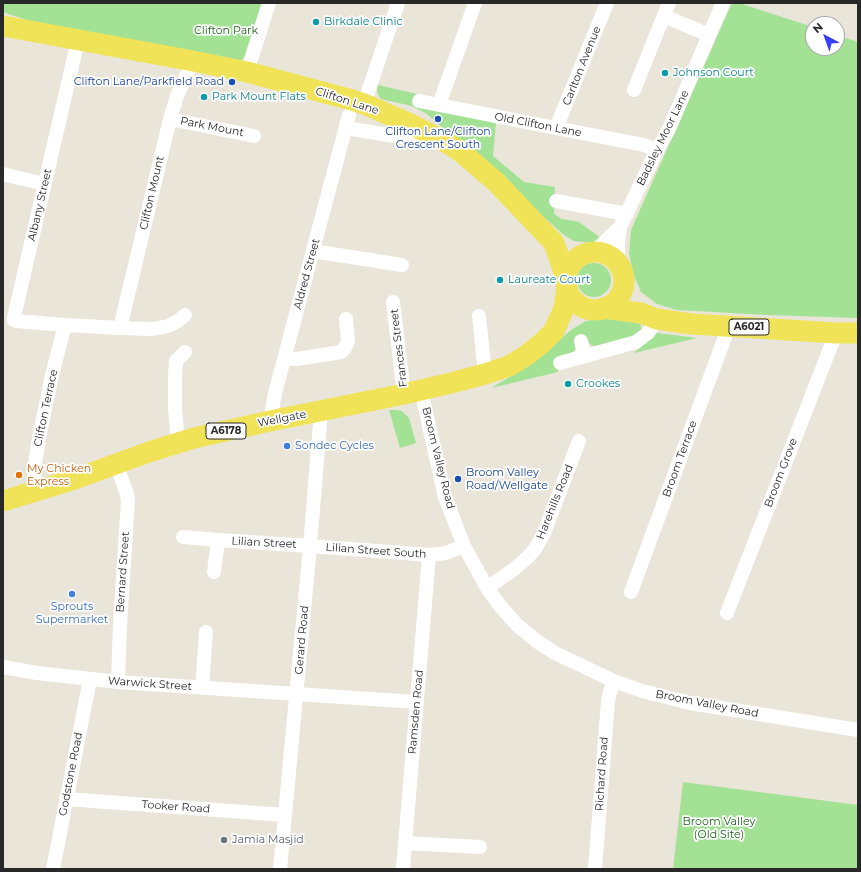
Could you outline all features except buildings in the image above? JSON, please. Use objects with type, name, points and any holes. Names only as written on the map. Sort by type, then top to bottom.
[{"type":"main road","name":"Clifton Lane","points":[[3,26],[247,72],[353,115],[408,123],[460,151],[496,182],[554,243],[569,249],[590,252]]},
{"type":"main road","name":"Clifton Lane","points":[[554,243],[566,282]]},
{"type":"main road","name":"A6021","points":[[590,252],[601,253],[614,260],[630,296],[649,316]]},
{"type":"main road","points":[[566,282],[568,270],[572,262],[590,252]]},
{"type":"main road","points":[[599,309],[611,304],[618,298],[622,290],[621,273]]},
{"type":"main road","name":"A6021","points":[[566,282],[570,296],[576,303],[585,308],[649,316],[692,324],[858,333]]},
{"type":"main road","name":"Wellgate","points":[[554,331],[564,308],[566,282]]},
{"type":"main road","name":"Wellgate","points":[[6,501],[200,437],[413,392],[485,374],[509,366],[527,355],[554,331],[599,309]]},
{"type":"street","points":[[247,72],[269,3]]},
{"type":"street","name":"Aldred Street","points":[[270,421],[275,393],[313,251],[353,115],[398,3]]},
{"type":"street","points":[[439,105],[475,3]]},
{"type":"street","name":"Carlton Avenue","points":[[556,128],[607,3]]},
{"type":"street","name":"Badsley Moor Lane","points":[[621,273],[618,255],[620,228],[657,150],[669,129],[723,3]]},
{"type":"street","points":[[634,90],[667,9],[709,35]]},
{"type":"street","name":"Albany Street","points":[[65,325],[17,321],[14,320],[14,317],[78,40]]},
{"type":"street","name":"Clifton Mount","points":[[120,328],[170,119],[177,96],[193,61]]},
{"type":"street","name":"Old Clifton Lane","points":[[420,101],[644,145],[657,150]]},
{"type":"street","points":[[353,115],[401,137],[442,140]]},
{"type":"street","name":"Park Mount","points":[[170,119],[254,136]]},
{"type":"street","points":[[3,174],[44,184]]},
{"type":"street","points":[[556,201],[627,214]]},
{"type":"street","name":"Badsley Moor Lane","points":[[590,252],[620,228]]},
{"type":"street","points":[[313,251],[402,266]]},
{"type":"street","name":"Frances Street","points":[[393,302],[413,392]]},
{"type":"street","points":[[65,325],[153,329],[168,326],[178,321],[185,315]]},
{"type":"street","points":[[479,316],[485,374]]},
{"type":"street","points":[[560,363],[636,342],[648,333],[649,316]]},
{"type":"street","points":[[285,359],[296,359],[341,352],[345,348],[348,341],[346,319]]},
{"type":"street","name":"Clifton Terrace","points":[[36,492],[34,470],[38,438],[65,325]]},
{"type":"street","name":"Broom Terrace","points":[[631,592],[729,326]]},
{"type":"street","name":"Broom Grove","points":[[727,613],[836,333]]},
{"type":"street","points":[[581,342],[584,356]]},
{"type":"street","points":[[178,443],[175,409],[176,361],[185,352]]},
{"type":"street","name":"Broom Valley Road","points":[[413,392],[445,497],[464,546],[487,588],[501,607],[517,625],[538,642],[555,653],[614,681],[642,691],[690,703],[858,730]]},
{"type":"street","name":"Gerard Road","points":[[280,869],[297,694],[321,412]]},
{"type":"street","name":"Harehills Road","points":[[487,588],[513,570],[535,549],[544,533],[579,442]]},
{"type":"street","name":"Bernard Street","points":[[116,464],[127,494],[128,502],[120,624],[118,682]]},
{"type":"street","name":"Lilian Street","points":[[183,536],[218,540],[310,546]]},
{"type":"street","name":"Lilian Street","points":[[214,572],[218,540]]},
{"type":"street","name":"Lilian Street South","points":[[310,546],[429,555],[446,553],[464,546]]},
{"type":"street","name":"Ramsden Road","points":[[403,869],[429,555]]},
{"type":"street","points":[[202,688],[206,632]]},
{"type":"street","name":"Warwick Street","points":[[3,667],[37,673],[118,682],[416,702]]},
{"type":"street","name":"Godstone Road","points":[[53,869],[90,679]]},
{"type":"street","name":"Richard Road","points":[[595,869],[608,701],[614,681]]},
{"type":"street","name":"Tooker Road","points":[[66,798],[285,815]]},
{"type":"street","points":[[405,843],[480,847]]},
{"type":"green space","name":"Clifton Park","points":[[3,3],[264,3],[248,55],[239,62],[36,23],[3,12]]},
{"type":"green space","points":[[732,3],[739,3],[805,24],[805,56],[845,56],[845,38],[858,42],[858,318],[677,310],[657,304],[641,292],[633,274],[629,253],[631,230]]},
{"type":"green space","points":[[378,85],[417,94],[416,105],[496,123],[493,156],[524,182],[555,187],[554,214],[562,219],[579,222],[601,238],[593,242],[582,242],[574,241],[564,235],[427,114],[412,106],[381,99],[378,95]]},
{"type":"green space","points":[[591,263],[597,263],[606,268],[610,274],[610,286],[606,292],[597,297],[591,297],[582,292],[577,283],[577,277],[582,268]]},
{"type":"green space","points":[[618,316],[632,319],[641,325],[641,331],[637,335],[605,345],[593,346],[589,343],[586,337],[573,352],[556,358],[558,372],[491,388],[530,365],[571,330],[584,322],[599,318]]},
{"type":"green space","points":[[657,333],[674,335],[697,338],[634,353]]},
{"type":"green space","points":[[389,410],[402,411],[409,418],[416,443],[400,448]]},
{"type":"green space","name":"Broom Valley (Old Site)","points":[[683,782],[858,805],[858,869],[673,869]]},
{"type":"place","name":"Birkdale Clinic","points":[[316,22]]},
{"type":"place","name":"Johnson Court","points":[[665,73]]},
{"type":"place","name":"Clifton Lane/Parkfield Road","points":[[232,82]]},
{"type":"place","name":"Park Mount Flats","points":[[204,97]]},
{"type":"place","name":"Clifton Lane/Clifton Crescent South","points":[[438,119]]},
{"type":"place","name":"Laureate Court","points":[[500,280]]},
{"type":"place","name":"Crookes","points":[[568,384]]},
{"type":"place","name":"Sondec Cycles","points":[[287,446]]},
{"type":"place","name":"My Chicken Express","points":[[19,475]]},
{"type":"place","name":"Broom Valley Road/Wellgate","points":[[458,479]]},
{"type":"place","name":"Sprouts Supermarket","points":[[72,594]]},
{"type":"place","name":"Jamia Masjid","points":[[224,840]]}]
